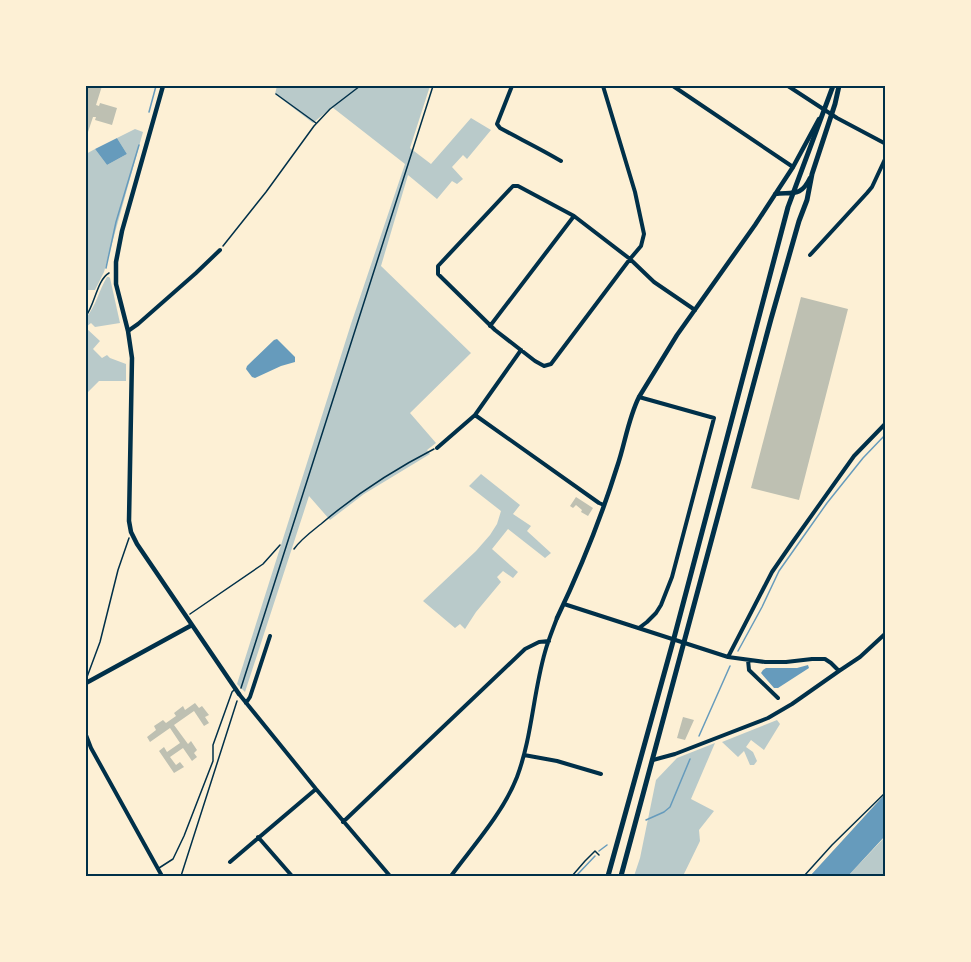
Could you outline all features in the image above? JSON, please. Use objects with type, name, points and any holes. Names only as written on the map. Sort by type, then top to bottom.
[{"type":"main road","points":[[608,876],[792,194],[819,119],[838,86]]},
{"type":"main road","points":[[621,876],[771,320],[807,200],[812,174],[832,115],[838,86]]},
{"type":"street","points":[[163,86],[122,231],[116,262],[116,284],[128,331],[132,374],[129,514],[131,532],[246,703],[315,789],[390,876]]},
{"type":"street","points":[[512,86],[497,124],[527,144],[561,161]]},
{"type":"street","points":[[603,86],[636,192],[644,234],[641,246],[630,260],[551,364],[541,365],[490,326],[438,274],[438,266],[513,186],[518,186],[574,216],[630,260],[654,282],[695,310]]},
{"type":"street","points":[[673,86],[794,167]]},
{"type":"street","points":[[788,86],[832,115],[885,144]]},
{"type":"street","points":[[451,876],[494,817],[516,779],[524,755],[544,653],[604,505],[618,466],[634,407],[695,310],[794,167],[819,119]]},
{"type":"street","points":[[810,255],[872,187],[885,157]]},
{"type":"street","points":[[775,194],[792,194],[804,189],[812,174]]},
{"type":"street","points":[[490,326],[574,216]]},
{"type":"street","points":[[128,331],[220,250]]},
{"type":"street","points":[[437,448],[475,415],[521,350]]},
{"type":"street","points":[[639,397],[714,418],[672,577],[656,613],[639,628]]},
{"type":"street","points":[[475,415],[604,505]]},
{"type":"street","points":[[728,657],[772,572],[854,456],[885,423]]},
{"type":"street","points":[[564,604],[728,657],[786,662],[819,658],[831,663],[838,671]]},
{"type":"street","points":[[86,682],[192,625]]},
{"type":"street","points":[[652,760],[675,754],[758,722],[785,708],[860,657],[885,633]]},
{"type":"street","points":[[246,703],[270,636]]},
{"type":"street","points":[[343,822],[525,649],[539,642],[549,641]]},
{"type":"street","points":[[748,660],[750,670],[778,698]]},
{"type":"street","points":[[86,735],[162,876]]},
{"type":"street","points":[[524,755],[557,761],[601,774]]},
{"type":"street","points":[[230,862],[315,789]]},
{"type":"street","points":[[258,837],[292,876]]},
{"type":"lane","points":[[158,869],[173,859],[184,836],[213,761],[213,745],[232,692],[238,691]]},
{"type":"path","points":[[220,250],[317,123],[330,109],[360,86]]},
{"type":"path","points":[[181,876],[238,691],[433,86]]},
{"type":"path","points":[[276,93],[317,123]]},
{"type":"path","points":[[86,316],[104,277],[116,271]]},
{"type":"path","points":[[294,549],[299,542],[338,509],[383,477],[437,448]]},
{"type":"path","points":[[86,682],[100,642],[118,570],[131,532]]},
{"type":"path","points":[[187,616],[263,564],[280,545]]},
{"type":"path","points":[[804,876],[885,792]]},
{"type":"path","points":[[572,876],[595,851],[599,855]]},
{"type":"shaded area","points":[[277,86],[430,86],[410,148],[431,164],[471,118],[491,130],[467,159],[463,155],[452,167],[463,179],[457,184],[452,181],[437,199],[408,175],[381,266],[471,353],[410,413],[436,443],[427,450],[430,454],[364,494],[330,520],[309,496],[245,692],[237,684],[351,324],[405,164],[332,107],[313,123],[275,94]]},
{"type":"shaded area","points":[[135,129],[143,132],[104,272],[95,290],[86,290],[86,154],[95,149],[107,165],[127,154],[117,138]]},
{"type":"shaded area","points":[[107,277],[110,278],[120,323],[95,327],[91,323],[86,327],[86,318]]},
{"type":"shaded area","points":[[86,328],[100,341],[93,349],[102,358],[107,355],[126,364],[126,381],[99,381],[86,394]]},
{"type":"shaded area","points":[[481,474],[520,505],[513,514],[531,526],[527,531],[551,553],[545,558],[508,529],[492,549],[518,572],[513,578],[503,571],[497,577],[501,582],[465,629],[460,624],[455,628],[423,601],[476,551],[497,524],[501,511],[469,486]]},
{"type":"shaded area","points":[[777,720],[780,724],[764,750],[751,740],[746,747],[753,752],[757,761],[754,765],[750,765],[744,751],[738,757],[722,742]]},
{"type":"shaded area","points":[[715,743],[691,799],[714,811],[699,830],[700,841],[683,876],[634,876],[640,858],[656,780],[677,758]]},
{"type":"shaded area","points":[[885,836],[885,876],[848,876],[883,839]]},
{"type":"water","points":[[117,138],[127,154],[107,165],[95,149]]},
{"type":"water","points":[[277,339],[295,357],[295,362],[255,378],[252,377],[246,369],[247,366]]},
{"type":"water","points":[[808,665],[809,668],[778,688],[774,688],[761,673],[766,668],[797,668]]},
{"type":"water","points":[[885,794],[885,836],[848,876],[810,876]]},
{"type":"building","points":[[87,86],[102,86],[96,105],[99,106],[100,103],[117,108],[112,125],[95,120],[96,117],[93,117],[86,138],[86,89]]},
{"type":"building","points":[[801,297],[848,309],[799,500],[751,488]]},
{"type":"building","points":[[576,497],[593,508],[588,516],[576,505],[573,508],[570,506]]},
{"type":"building","points":[[195,703],[199,708],[202,706],[209,715],[205,717],[209,723],[204,726],[194,711],[174,725],[188,744],[191,741],[197,750],[194,753],[197,757],[192,761],[183,748],[170,757],[176,765],[180,762],[184,767],[174,773],[159,751],[164,747],[167,752],[180,743],[170,728],[150,742],[147,737],[156,730],[154,726],[163,720],[166,723],[176,716],[174,713],[183,706],[185,710]]},
{"type":"building","points":[[683,717],[694,720],[685,740],[677,738]]},
{"type":"waterway","points":[[149,112],[156,86]]},
{"type":"waterway","points":[[106,268],[116,222],[139,145]]},
{"type":"waterway","points":[[738,651],[779,571],[827,503],[863,458],[886,434]]},
{"type":"waterway","points":[[699,736],[730,666]]},
{"type":"waterway","points":[[646,820],[670,807],[690,759]]},
{"type":"waterway","points":[[599,851],[607,845]]},
{"type":"waterway","points":[[576,876],[595,856]]}]
